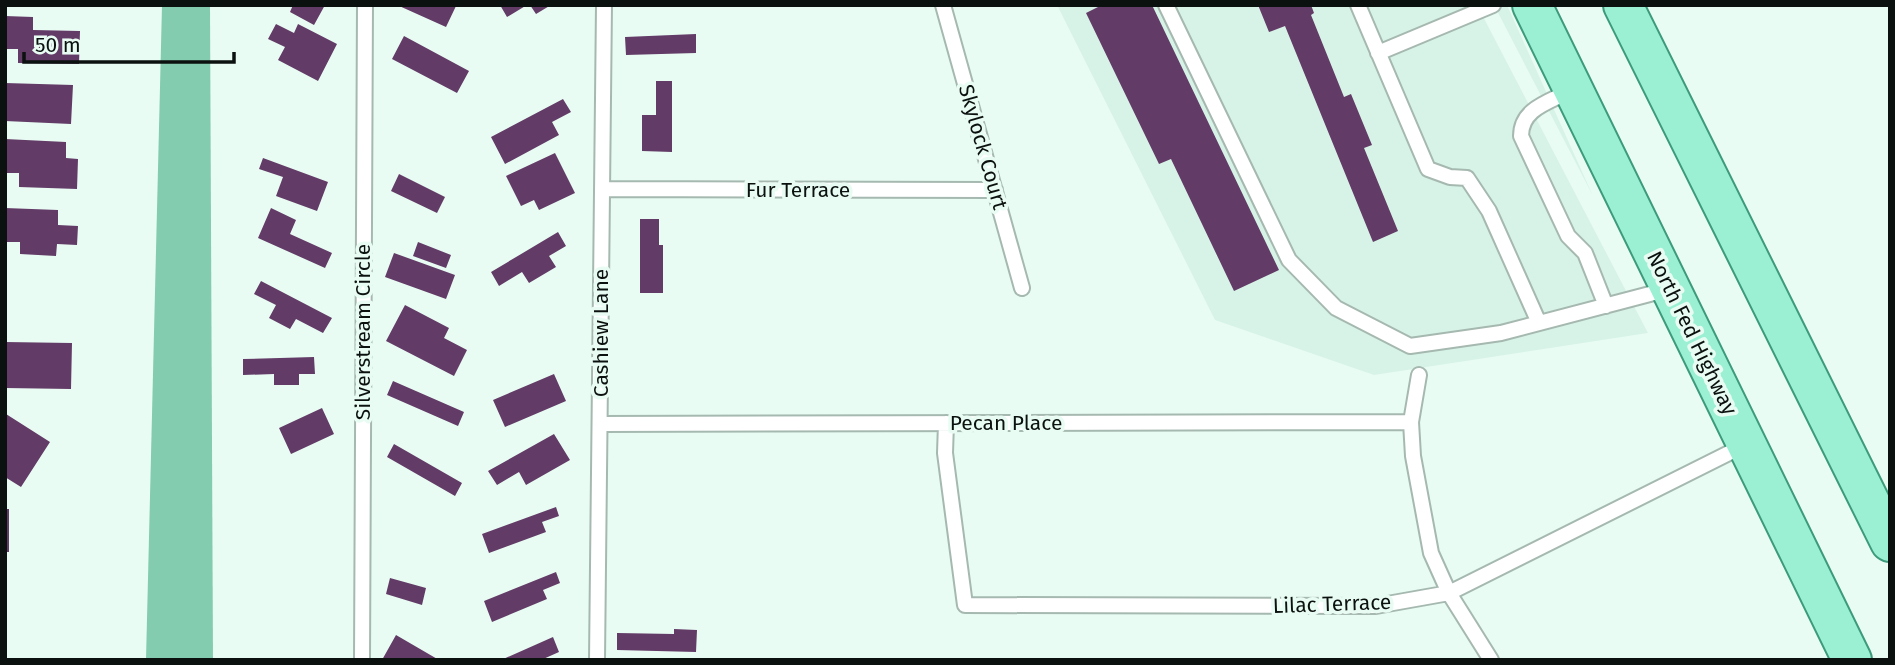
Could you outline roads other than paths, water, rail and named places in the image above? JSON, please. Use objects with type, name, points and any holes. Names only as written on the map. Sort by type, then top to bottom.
[{"type":"main road","name":"North Fed Highway","points":[[1532,5],[1852,660]]},
{"type":"main road","points":[[1623,5],[1890,542]]},
{"type":"lane","name":"Silverstream Circle","points":[[362,660],[365,5]]},
{"type":"lane","name":"Cashiew Lane","points":[[597,660],[604,5]]},
{"type":"lane","name":"Skylock Court","points":[[943,5],[1022,288]]},
{"type":"lane","points":[[1166,5],[1289,260],[1336,308],[1410,346],[1502,333],[1671,289]]},
{"type":"lane","points":[[1358,5],[1428,169],[1450,177],[1466,178],[1489,211],[1539,323]]},
{"type":"lane","points":[[1378,54],[1493,5]]},
{"type":"lane","points":[[1573,89],[1530,112],[1521,124],[1521,136],[1568,236],[1585,253],[1606,306]]},
{"type":"lane","name":"Fur Terrace","points":[[602,189],[995,190]]},
{"type":"lane","points":[[1419,376],[1411,422],[1413,456],[1431,554],[1449,593],[1491,660]]},
{"type":"lane","name":"Pecan Place","points":[[601,424],[1411,422]]},
{"type":"lane","name":"Lilac Terrace","points":[[946,424],[945,453],[965,605],[1376,606],[1449,593],[1747,444]]}]
